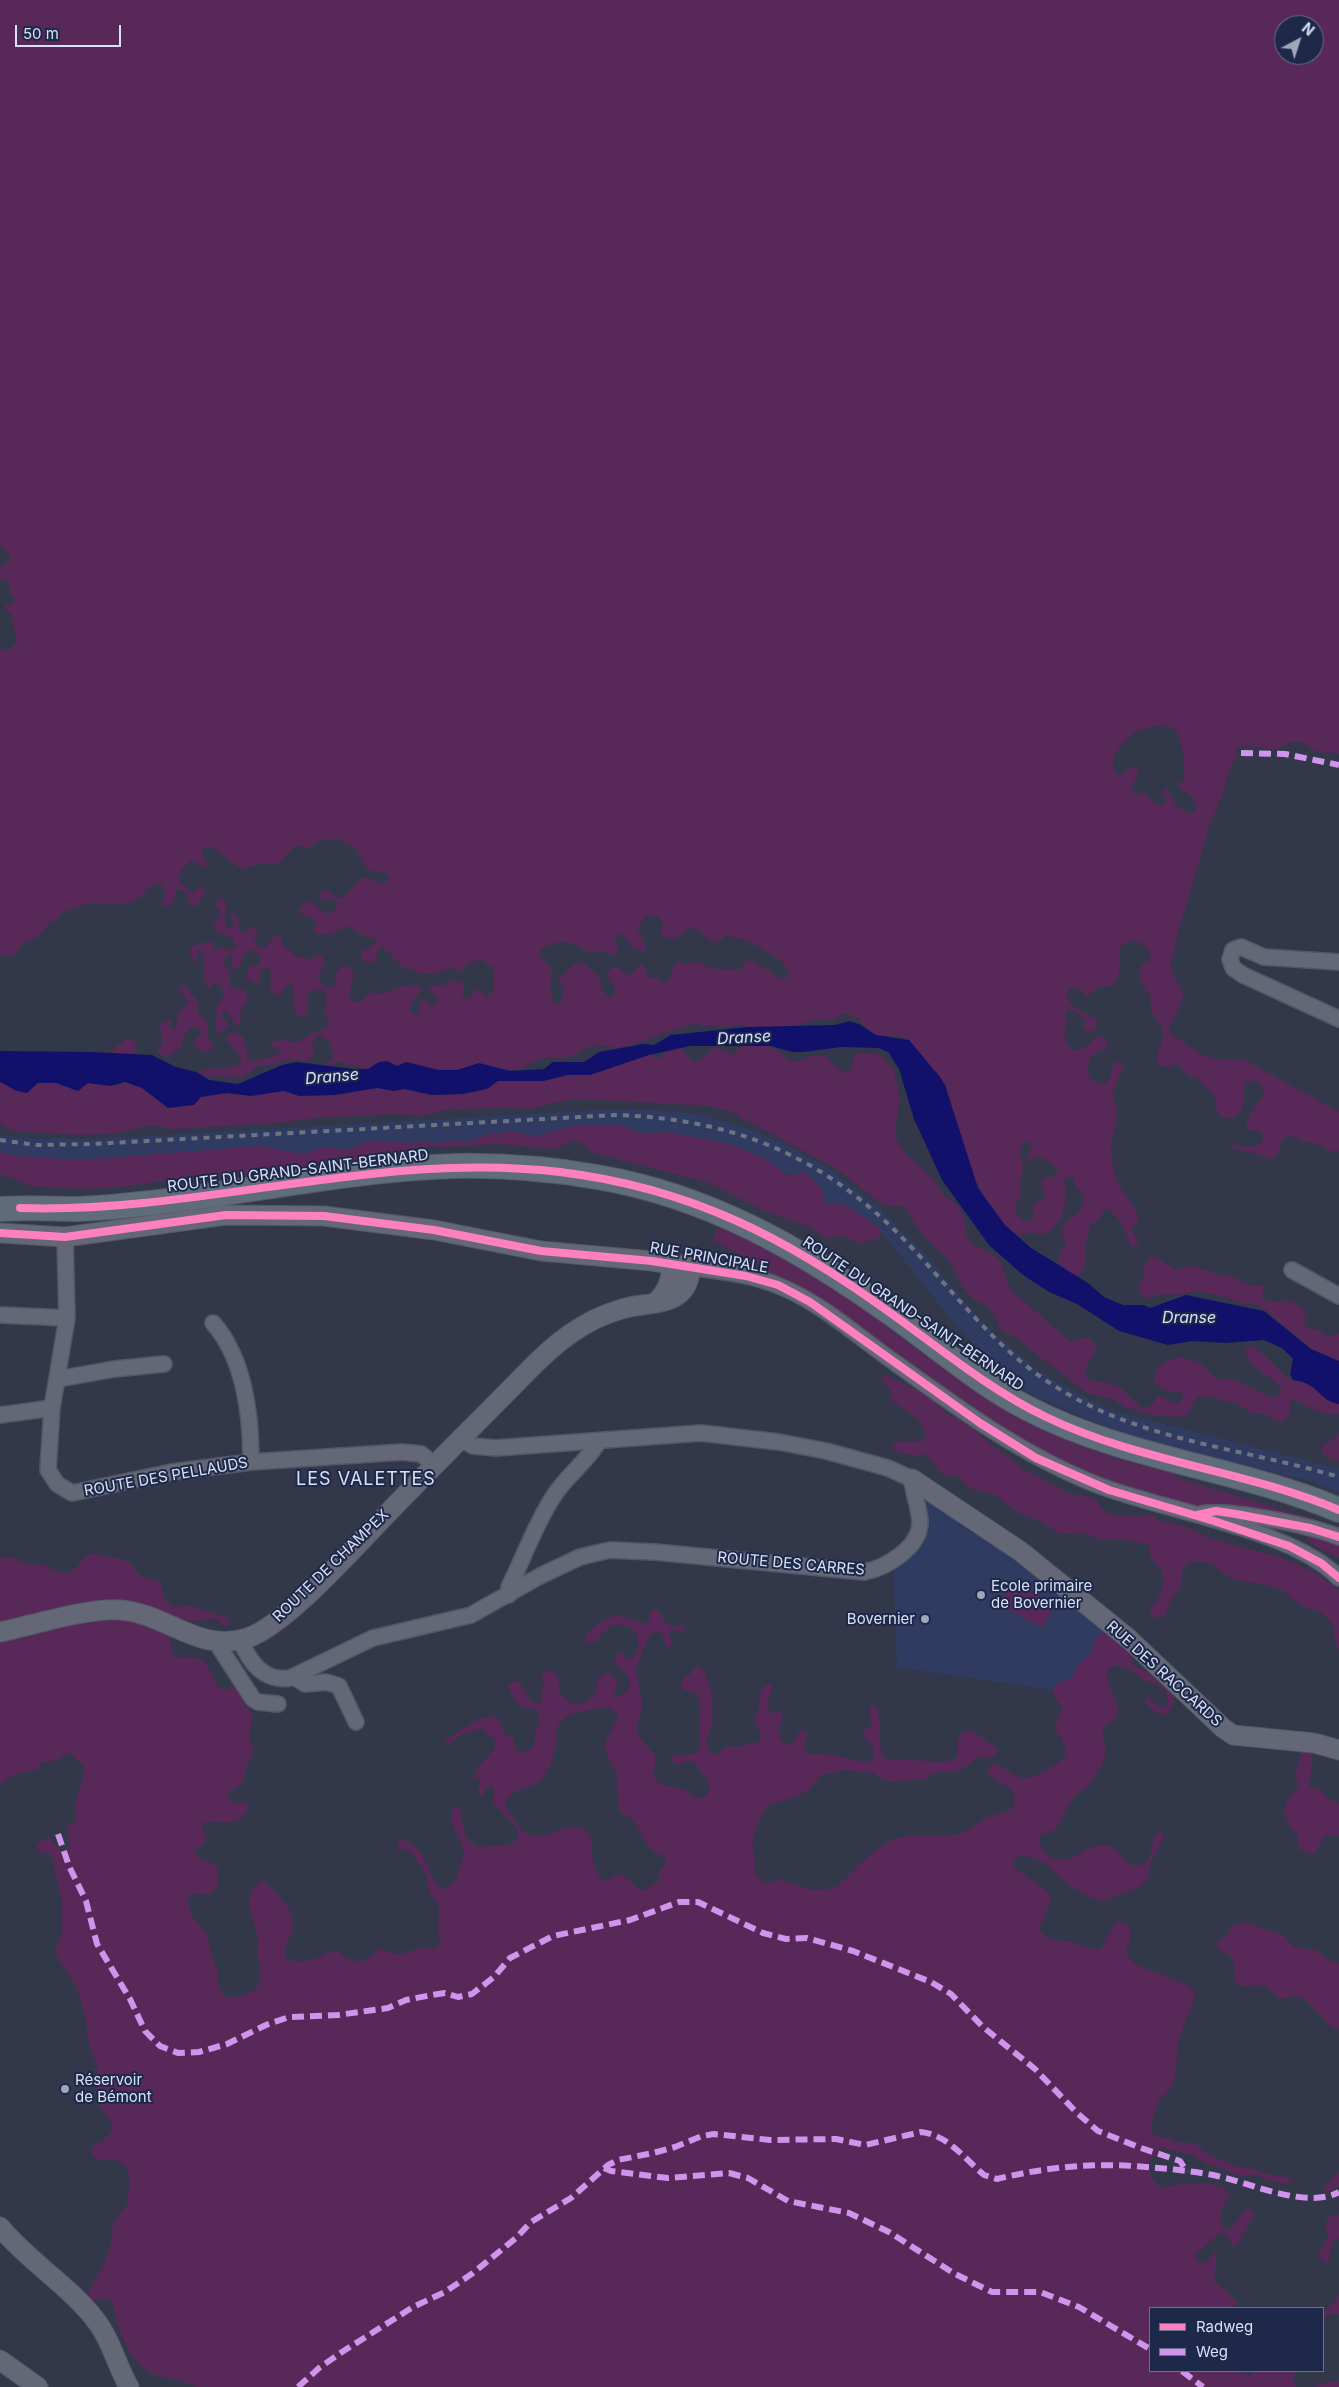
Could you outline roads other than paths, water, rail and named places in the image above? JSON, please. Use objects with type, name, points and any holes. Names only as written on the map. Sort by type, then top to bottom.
[{"type":"main road","name":"ROUTE DU GRAND-SAINT-BERNARD","points":[[7,1207],[78,1209],[148,1204],[380,1171],[459,1166],[523,1168],[561,1172],[630,1184],[711,1208],[786,1244],[840,1278],[982,1380],[1024,1406],[1062,1425],[1128,1449],[1277,1489],[1339,1510]]},
{"type":"street","points":[[1339,962],[1264,957],[1241,947],[1233,950],[1230,958],[1233,968],[1243,975],[1339,1019]]},
{"type":"street","name":"RUE PRINCIPALE","points":[[0,1233],[65,1236],[226,1215],[315,1216],[417,1227],[541,1251],[672,1264],[755,1278],[786,1288],[816,1306],[998,1436],[1036,1458],[1108,1490],[1289,1546],[1321,1563],[1339,1578]]},
{"type":"street","name":"ROUTE DES PELLAUDS","points":[[65,1236],[67,1318],[52,1408],[48,1470],[57,1484],[72,1492],[172,1472],[251,1462],[410,1452],[421,1454],[435,1465]]},
{"type":"street","points":[[656,1302],[666,1292],[672,1264]]},
{"type":"street","name":"ROUTE DE CHAMPEX","points":[[0,1632],[95,1612],[119,1610],[145,1615],[196,1638],[216,1642],[240,1640],[256,1634],[297,1604],[546,1353],[576,1328],[622,1308],[656,1302],[682,1292],[689,1279],[691,1267]]},
{"type":"street","points":[[1292,1270],[1339,1296]]},
{"type":"street","points":[[0,1315],[67,1318]]},
{"type":"street","points":[[213,1322],[222,1333],[242,1379],[248,1415],[251,1462]]},
{"type":"street","points":[[58,1379],[114,1368],[164,1364]]},
{"type":"street","points":[[0,1415],[52,1408]]},
{"type":"street","points":[[461,1439],[473,1446],[486,1448],[701,1433],[779,1442],[860,1459],[912,1479]]},
{"type":"street","points":[[509,1595],[509,1587],[553,1496],[564,1481],[590,1455],[599,1441]]},
{"type":"street","name":"ROUTE DES CARRES","points":[[240,1640],[252,1663],[265,1674],[282,1679],[294,1676],[373,1638],[465,1617],[509,1595],[566,1562],[610,1550],[670,1553],[828,1570],[864,1572],[879,1569],[902,1553],[919,1530],[919,1513],[912,1479]]},
{"type":"street","name":"RUE DES RACCARDS","points":[[912,1479],[1020,1551],[1129,1639],[1223,1728],[1233,1734],[1314,1743],[1339,1750]]},
{"type":"street","points":[[1194,1516],[1216,1511],[1319,1530],[1339,1537]]},
{"type":"street","points":[[216,1642],[254,1699],[258,1702],[278,1704]]},
{"type":"street","points":[[294,1676],[305,1684],[326,1682],[339,1686],[356,1722]]},
{"type":"street","points":[[0,2228],[27,2256],[78,2300],[94,2318],[111,2345],[128,2387]]},
{"type":"street","points":[[0,2360],[38,2387]]},
{"type":"water","name":"Dranse","points":[[849,1021],[859,1024],[876,1035],[909,1040],[940,1077],[945,1085],[978,1188],[1005,1225],[1031,1248],[1088,1283],[1104,1297],[1123,1305],[1144,1305],[1150,1308],[1186,1295],[1264,1311],[1311,1349],[1339,1361],[1339,1404],[1327,1399],[1314,1388],[1293,1380],[1290,1374],[1293,1359],[1282,1348],[1264,1340],[1225,1343],[1193,1341],[1168,1345],[1119,1331],[1077,1304],[1049,1292],[1023,1275],[989,1245],[942,1180],[914,1119],[899,1069],[889,1053],[879,1048],[841,1047],[792,1052],[771,1046],[690,1046],[649,1055],[590,1075],[568,1075],[543,1081],[498,1081],[487,1089],[462,1094],[432,1095],[404,1089],[394,1091],[377,1088],[335,1095],[299,1096],[284,1091],[251,1096],[227,1093],[201,1097],[194,1105],[168,1108],[142,1088],[125,1082],[110,1086],[88,1083],[78,1091],[56,1083],[38,1083],[27,1093],[17,1091],[0,1082],[0,1051],[152,1055],[176,1067],[196,1072],[209,1080],[238,1084],[282,1065],[297,1062],[353,1069],[368,1069],[379,1062],[387,1061],[397,1066],[406,1062],[439,1070],[457,1070],[479,1063],[510,1071],[544,1069],[553,1062],[584,1062],[599,1052],[643,1044],[654,1045],[671,1035],[748,1027],[835,1025]]},
{"type":"railway","points":[[0,1140],[36,1145],[93,1144],[616,1115],[663,1118],[707,1126],[748,1137],[786,1153],[823,1173],[858,1198],[891,1227],[1000,1343],[1034,1372],[1086,1404],[1120,1419],[1156,1431],[1339,1477]]},
{"type":"place","name":"Ecole primaire de Bovernier","points":[[981,1595]]},
{"type":"place","name":"Bovernier","points":[[925,1619]]},
{"type":"place","name":"Réservoir de Bémont","points":[[65,2089]]},
{"type":"district","name":"LES VALETTES","points":[[366,1480]]}]
